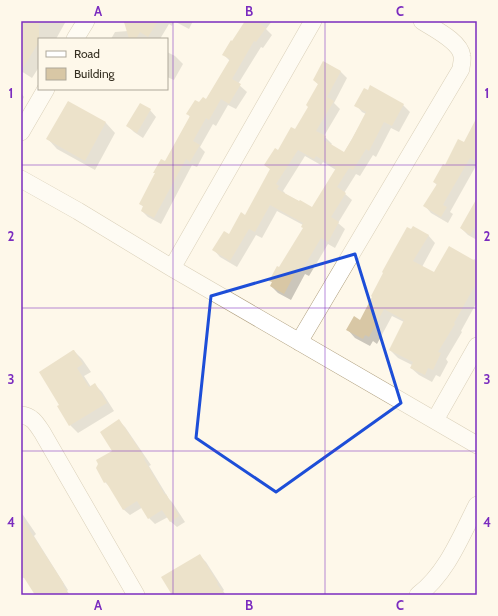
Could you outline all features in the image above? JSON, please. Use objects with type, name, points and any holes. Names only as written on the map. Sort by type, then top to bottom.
[{"type":"street","points":[[77,38],[86,21]]},
{"type":"street","points":[[172,268],[313,21]]},
{"type":"street","points":[[299,342],[460,69],[462,55],[459,47],[454,42],[422,21]]},
{"type":"street","points":[[21,132],[45,90]]},
{"type":"street","points":[[21,179],[477,445]]},
{"type":"street","points":[[435,420],[477,346]]},
{"type":"street","points":[[21,415],[27,416],[36,422],[136,595]]},
{"type":"street","points":[[424,593],[448,560],[477,505]]},
{"type":"highlighted area","points":[[355,254],[401,403],[276,492],[196,438],[211,296]]},
{"type":"building","points":[[21,21],[39,21],[38,44],[21,71]]},
{"type":"building","points":[[122,21],[158,21],[148,37],[140,32],[137,38],[129,38],[124,22]]},
{"type":"building","points":[[245,21],[256,21],[266,28],[256,42],[254,41],[232,79],[241,84],[229,104],[221,99],[209,120],[206,118],[193,141],[200,145],[190,162],[186,159],[154,218],[141,211],[143,206],[139,204],[155,173],[153,173],[161,159],[165,161],[190,116],[186,114],[195,100],[199,102],[203,97],[206,99],[230,59],[222,55]]},
{"type":"building","points":[[323,61],[341,71],[327,97],[334,101],[316,131],[326,136],[324,140],[344,152],[366,112],[354,106],[364,88],[368,90],[370,85],[404,104],[392,126],[384,122],[369,151],[366,149],[353,170],[349,168],[337,187],[346,193],[331,217],[339,222],[328,242],[321,238],[302,270],[298,268],[284,294],[270,286],[272,282],[269,281],[277,266],[279,267],[303,228],[301,227],[303,223],[270,205],[255,232],[249,229],[230,261],[212,250],[224,231],[229,234],[241,212],[245,215],[270,169],[264,165],[275,148],[278,150],[291,127],[295,129],[308,107],[306,105],[318,84],[313,80]],"holes":[[[298,150],[314,159],[316,156],[336,168],[312,207],[277,189],[279,186],[276,184]]]},
{"type":"building","points":[[68,101],[106,122],[85,161],[46,139]]},
{"type":"building","points":[[140,103],[151,109],[137,133],[126,126]]},
{"type":"building","points":[[477,117],[477,162],[470,158],[443,205],[447,207],[441,217],[423,206],[437,184],[433,182],[443,164],[445,165],[458,139],[464,142]]},
{"type":"building","points":[[477,198],[477,223],[470,235],[460,228]]},
{"type":"building","points":[[413,226],[429,235],[413,261],[434,272],[449,246],[477,262],[477,282],[454,323],[455,324],[438,352],[441,353],[433,370],[428,368],[425,375],[410,368],[413,362],[389,350],[404,320],[384,309],[369,337],[365,335],[363,339],[346,330],[354,316],[360,320],[383,273],[382,272],[407,227],[411,229]]},
{"type":"building","points":[[73,350],[83,364],[77,368],[89,387],[95,383],[107,403],[69,426],[57,406],[59,405],[39,372]]},
{"type":"building","points":[[119,419],[145,458],[144,459],[165,495],[166,494],[179,516],[170,522],[162,510],[148,519],[137,501],[123,510],[106,482],[104,483],[96,468],[98,464],[96,460],[112,451],[100,432]]},
{"type":"building","points":[[21,517],[64,584],[63,585],[69,595],[35,595],[21,573]]},
{"type":"building","points":[[200,554],[225,595],[172,595],[161,577]]}]
